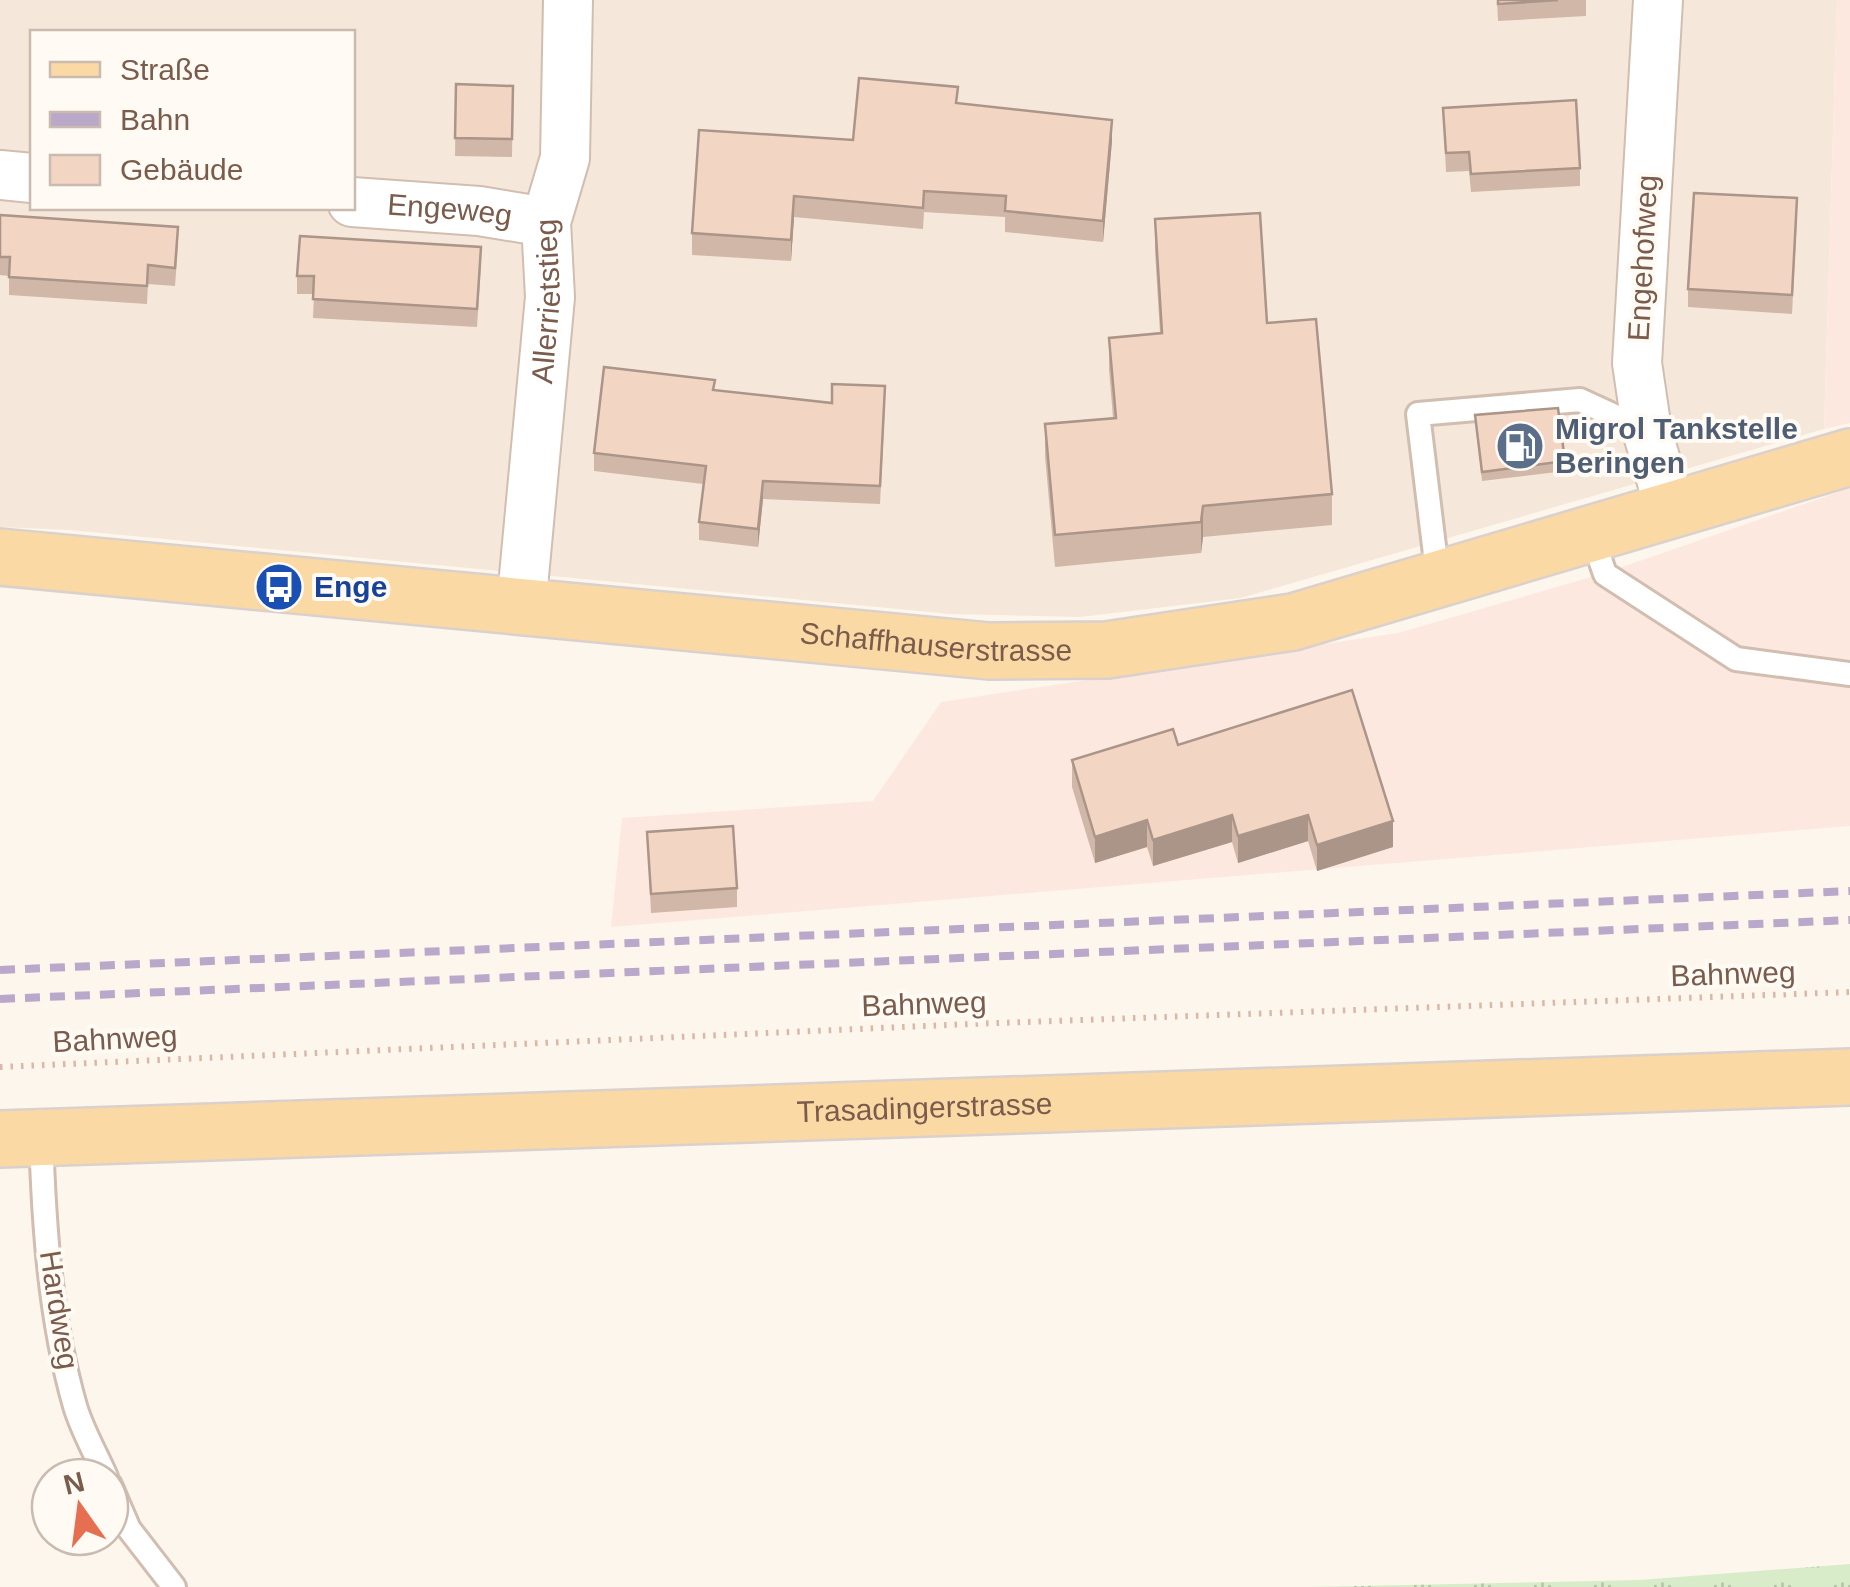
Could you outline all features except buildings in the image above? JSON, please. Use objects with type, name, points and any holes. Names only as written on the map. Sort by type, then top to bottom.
[{"type":"main road","name":"Schaffhauserstrasse","points":[[0,557],[989,651],[1107,650],[1293,622],[1850,457]]},
{"type":"main road","name":"Trasadingerstrasse","points":[[20,1137],[1850,1077]]},
{"type":"street","name":"Allerrietstieg","points":[[521,608],[550,296],[546,222],[565,158],[568,0]]},
{"type":"street","name":"Engehofweg","points":[[1658,0],[1637,363],[1647,431],[1672,512]]},
{"type":"street","points":[[0,175],[30,178]]},
{"type":"street","name":"Engeweg","points":[[355,202],[479,211],[546,222]]},
{"type":"lane","points":[[1438,581],[1418,414],[1580,400],[1647,431]]},
{"type":"lane","points":[[1592,536],[1605,574],[1736,659],[1850,674]]},
{"type":"lane","name":"Hardweg","points":[[20,1137],[44,1208],[57,1323],[76,1408],[97,1457]]},
{"type":"lane","points":[[130,1529],[174,1587]]},
{"type":"path","name":"Bahnweg","points":[[0,1067],[931,1026],[1850,992]]},
{"type":"shaded area","points":[[0,0],[1837,0],[1824,429],[1241,598],[1080,617],[950,614],[70,530],[0,527]]},
{"type":"shaded area","points":[[1837,0],[1850,0],[1850,423],[1824,429]]},
{"type":"shaded area","points":[[1850,488],[1850,826],[611,927],[622,818],[873,801],[941,702],[1398,633],[1605,573]]},
{"type":"green space","points":[[1850,1564],[1850,1587],[1309,1587],[1639,1580]]},
{"type":"railway","points":[[0,970],[1850,891]]},
{"type":"railway","points":[[0,999],[1850,920]]},
{"type":"place","name":"Migrol Tankstelle Beringen","points":[[1520,446]]},
{"type":"place","name":"Enge","points":[[279,587]]}]
